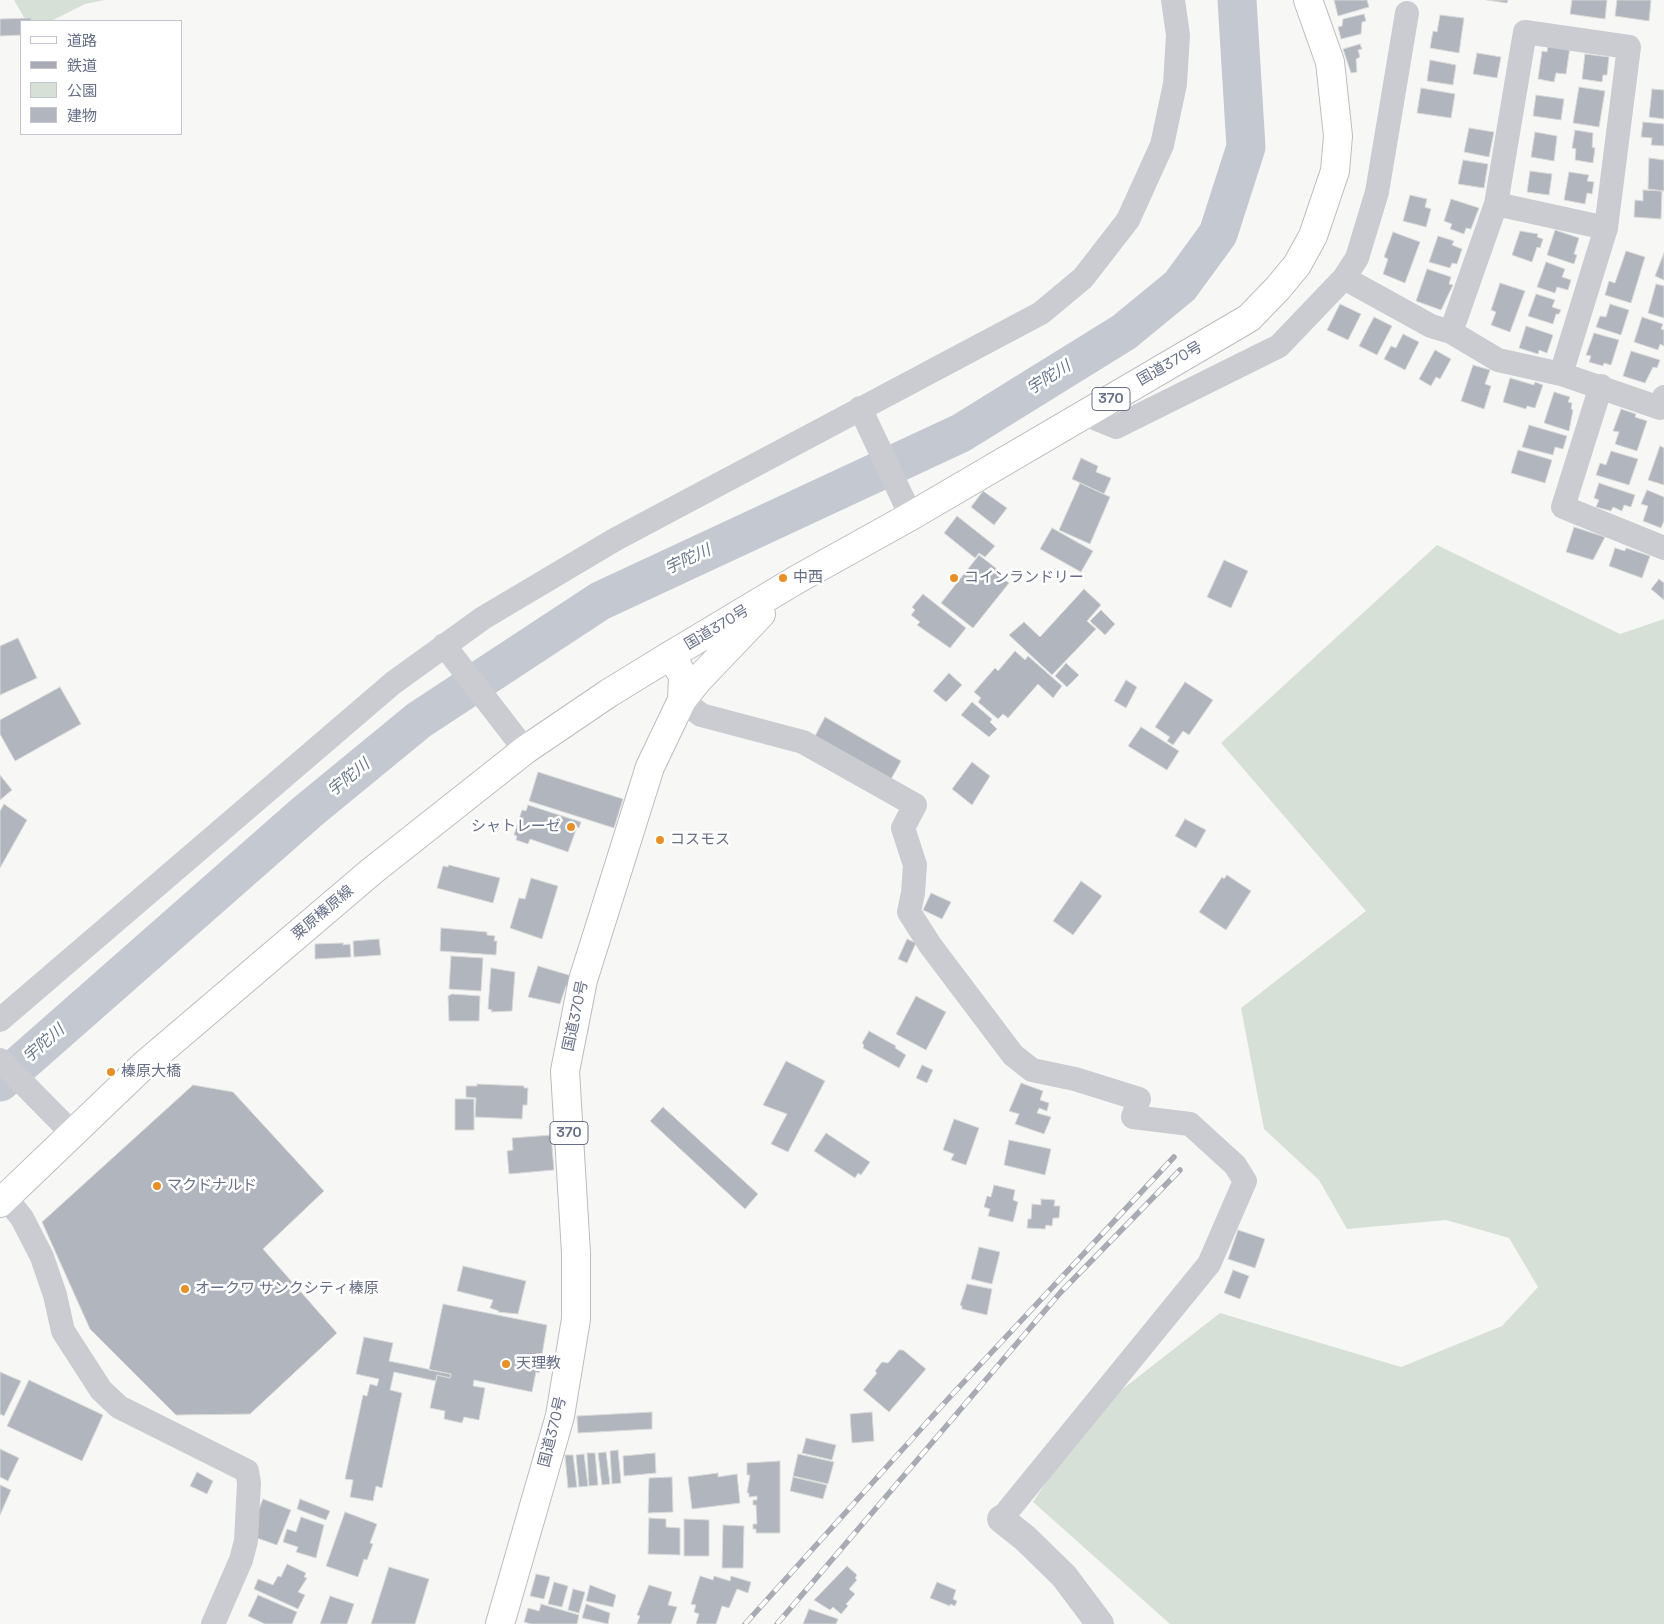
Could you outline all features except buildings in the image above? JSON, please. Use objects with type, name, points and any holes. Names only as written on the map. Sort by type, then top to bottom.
[{"type":"main road","name":"国道370号","points":[[500,1624],[560,1416],[576,1319],[576,1253],[565,1071],[582,980],[650,767],[682,700],[683,676],[672,656],[908,509],[1085,414],[1249,318],[1278,288],[1297,264],[1313,236],[1335,171],[1338,136],[1330,62],[1308,0]]},
{"type":"main road","points":[[682,700],[744,629],[796,580]]},
{"type":"main road","name":"粟原榛原線","points":[[2,1200],[143,1066],[372,871],[526,750],[609,693],[672,656]]},
{"type":"street","points":[[0,1020],[393,683],[446,648],[483,618],[616,539],[862,412],[1041,313],[1083,278],[1128,220],[1162,145],[1173,92],[1178,35],[1173,0]]},
{"type":"street","points":[[1085,414],[1116,427],[1279,346],[1344,278],[1357,258],[1377,192],[1406,13]]},
{"type":"street","points":[[1451,332],[1496,204],[1525,32],[1630,47],[1606,228],[1561,374]]},
{"type":"street","points":[[1496,204],[1606,228]]},
{"type":"street","points":[[1344,278],[1431,326],[1451,332],[1498,360],[1561,374],[1601,386],[1660,408],[1664,397]]},
{"type":"street","points":[[1601,386],[1563,507],[1664,548]]},
{"type":"street","points":[[862,412],[908,509]]},
{"type":"street","points":[[446,648],[526,750]]},
{"type":"street","points":[[682,700],[701,715],[803,742],[915,806],[903,828],[915,865],[914,893],[909,912],[930,945],[1013,1055],[1032,1070],[1075,1079],[1138,1099],[1133,1117],[1190,1124],[1235,1165],[1245,1181],[1209,1264],[1001,1519],[1025,1538],[1064,1576],[1100,1624]]},
{"type":"street","points":[[0,1060],[72,1133]]},
{"type":"street","points":[[2,1200],[22,1218],[42,1257],[55,1295],[63,1331],[101,1390],[119,1407],[247,1471],[249,1483],[246,1541],[241,1560],[213,1624]]},
{"type":"green space","points":[[14,0],[105,0],[85,4],[53,20],[25,20]]},
{"type":"green space","points":[[1437,545],[1620,634],[1664,619],[1664,1624],[1170,1624],[1033,1502],[1062,1458],[1120,1391],[1220,1313],[1401,1367],[1502,1326],[1538,1287],[1509,1238],[1446,1220],[1347,1229],[1319,1180],[1264,1129],[1241,1008],[1366,911],[1221,743]]},
{"type":"waterway","name":"宇陀川","points":[[0,1082],[307,812],[419,720],[600,601],[961,433],[1124,332],[1180,286],[1218,234],[1246,147],[1237,0]]},
{"type":"railway","points":[[745,1624],[948,1399],[1174,1157]]},
{"type":"railway","points":[[777,1624],[1060,1293],[1180,1170]]},
{"type":"place","name":"中西","points":[[783,578]]},
{"type":"place","name":"コインランドリー","points":[[954,578]]},
{"type":"place","name":"シャトレーゼ","points":[[571,827]]},
{"type":"place","name":"コスモス","points":[[660,840]]},
{"type":"place","name":"榛原大橋","points":[[111,1072]]},
{"type":"place","name":"マクドナルド","points":[[157,1186]]},
{"type":"place","name":"オークワ サンクシティ榛原","points":[[185,1289]]},
{"type":"place","name":"天理教","points":[[506,1364]]}]
